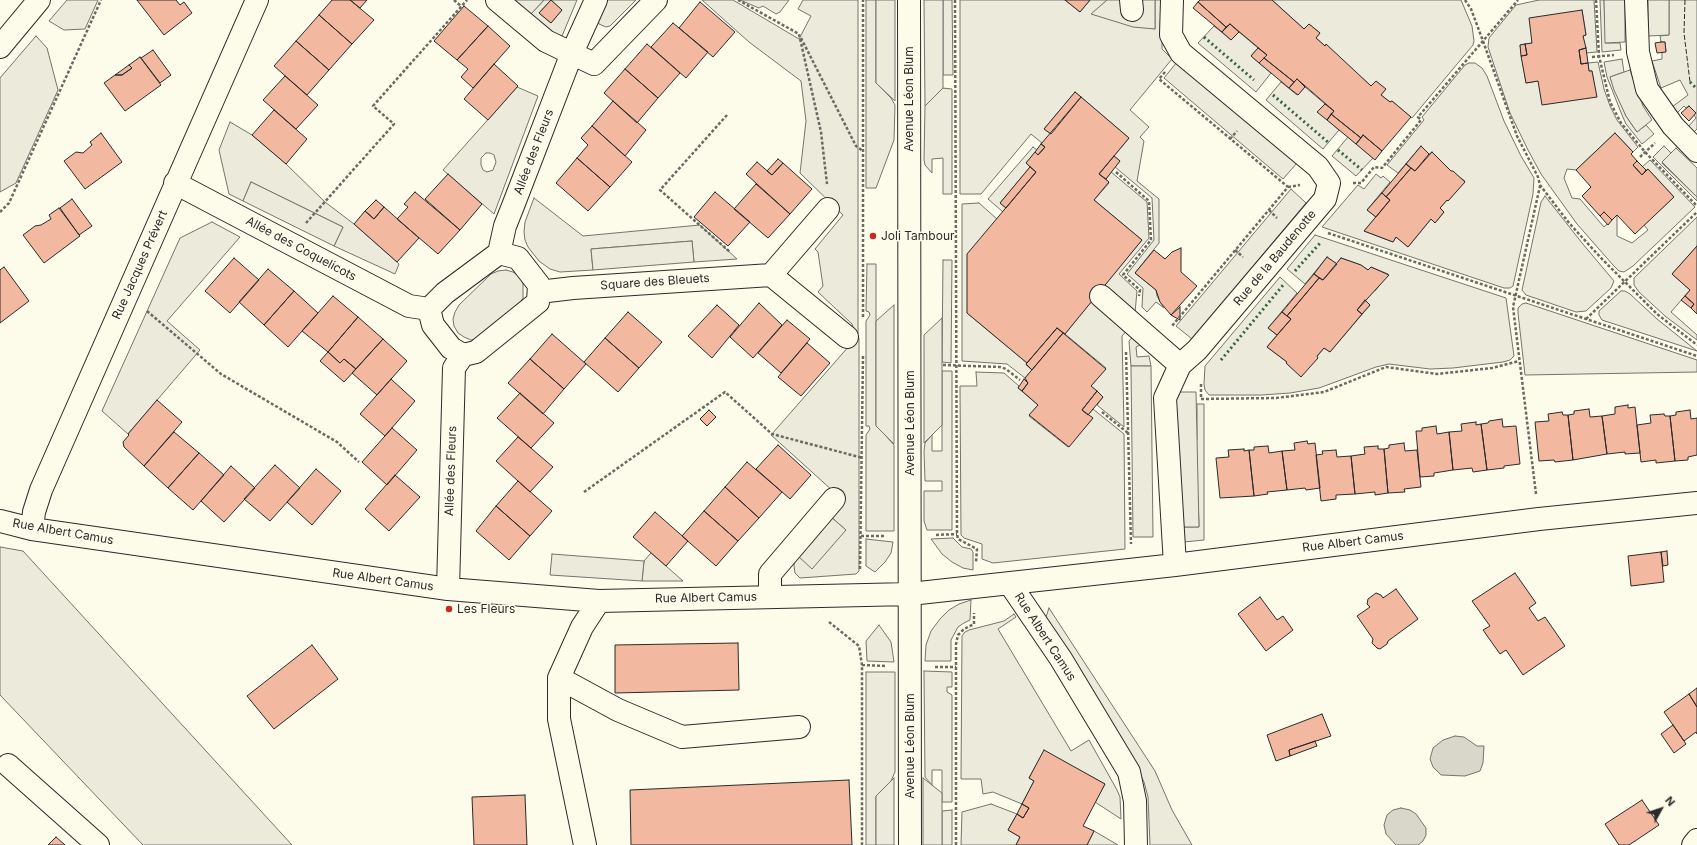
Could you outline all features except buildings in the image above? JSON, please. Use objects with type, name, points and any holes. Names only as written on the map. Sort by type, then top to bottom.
[{"type":"street","points":[[0,47],[39,0]]},
{"type":"street","points":[[497,0],[546,41],[594,64],[656,0]]},
{"type":"street","name":"Allée des Fleurs","points":[[499,253],[505,226],[572,53],[596,0]]},
{"type":"street","name":"Avenue Léon Blum","points":[[909,0],[910,845]]},
{"type":"street","points":[[1172,0],[1171,35],[1181,53],[1318,167],[1329,183]]},
{"type":"street","points":[[1636,0],[1638,52],[1647,89],[1673,126],[1697,151]]},
{"type":"street","name":"Rue Jacques Prévert","points":[[32,529],[34,512],[41,490],[254,1]]},
{"type":"street","name":"Allée des Coquelicots","points":[[176,183],[410,306],[429,309]]},
{"type":"street","name":"Rue de la Baudenotte","points":[[1175,565],[1165,398],[1180,365],[1197,350],[1325,199],[1329,183]]},
{"type":"street","points":[[828,209],[771,274],[857,337]]},
{"type":"street","points":[[499,253],[518,258],[539,285],[539,292],[538,302],[476,352],[463,355],[452,348],[433,325],[429,309],[445,294],[499,253]]},
{"type":"street","name":"Square des Bleuets","points":[[539,292],[573,288],[771,274]]},
{"type":"street","points":[[1101,296],[1180,365]]},
{"type":"street","name":"Allée des Fleurs","points":[[448,589],[454,368],[463,355]]},
{"type":"street","name":"Rue Albert Camus","points":[[770,597],[770,574],[834,500]]},
{"type":"street","name":"Rue Albert Camus","points":[[0,521],[32,529],[448,589],[598,600],[910,594],[1175,565],[1539,519],[1697,503]]},
{"type":"street","name":"Rue Albert Camus","points":[[1010,584],[1061,659],[1128,772],[1136,801],[1136,845]]},
{"type":"street","points":[[585,845],[559,719],[559,678],[582,627],[598,600]]},
{"type":"street","points":[[559,678],[618,710],[682,737],[799,727]]},
{"type":"street","points":[[8,765],[98,845]]},
{"type":"street","points":[[1693,845],[1697,840]]},
{"type":"path","points":[[0,212],[9,203],[101,0]]},
{"type":"path","points":[[454,0],[462,6]]},
{"type":"path","points":[[288,242],[394,124],[373,106],[467,0]]},
{"type":"path","points":[[738,0],[799,34],[856,146],[863,151]]},
{"type":"path","points":[[860,576],[863,458],[857,337],[863,151],[863,0]]},
{"type":"path","points":[[955,0],[957,534],[958,539],[977,550],[973,588],[974,624],[964,629],[958,635],[956,644],[956,845]]},
{"type":"path","points":[[1465,0],[1471,9],[1517,136],[1538,177],[1540,185],[1602,260],[1657,314],[1697,345]]},
{"type":"path","points":[[1157,344],[1288,187],[1329,183],[1361,183],[1374,167],[1382,168],[1421,120],[1418,117],[1518,0]]},
{"type":"path","points":[[799,34],[821,132],[828,209]]},
{"type":"path","points":[[1181,53],[1159,79],[1288,187]]},
{"type":"path","points":[[727,115],[660,190],[739,259],[741,276]]},
{"type":"path","points":[[1539,519],[1513,307],[1540,185]]},
{"type":"path","points":[[1586,319],[1697,212]]},
{"type":"path","points":[[1303,225],[1697,356]]},
{"type":"path","points":[[127,294],[221,374],[337,442],[359,462]]},
{"type":"path","points":[[1197,350],[1200,365],[1201,399],[1276,398],[1324,392],[1386,367],[1437,374],[1492,368],[1519,360]]},
{"type":"path","points":[[943,365],[1000,367],[1006,369],[1020,380]]},
{"type":"path","points":[[584,492],[725,392],[772,434],[863,458]]},
{"type":"path","points":[[1102,412],[1128,433]]},
{"type":"path","points":[[818,596],[822,616],[859,646],[862,665],[862,845]]},
{"type":"shaded area","points":[[67,0],[98,0],[85,29],[64,30],[49,21]]},
{"type":"shaded area","points":[[513,0],[544,0],[530,15]]},
{"type":"shaded area","points":[[544,0],[551,0],[577,0],[562,36],[554,35],[530,15]],"holes":[[[551,0],[562,10],[551,23],[539,13]]]},
{"type":"shaded area","points":[[607,0],[636,0],[610,26],[606,27],[599,24],[598,20]]},
{"type":"shaded area","points":[[702,0],[733,0],[799,39],[811,16],[798,9],[803,0],[858,0],[858,334],[855,333],[852,324],[818,292],[823,286],[818,252],[815,249],[843,215],[800,173],[806,121],[801,81],[749,42]]},
{"type":"shaded area","points":[[740,0],[789,0],[780,12],[776,14],[763,6],[759,8]]},
{"type":"shaded area","points":[[866,0],[876,0],[876,83],[891,98],[895,105],[894,140],[876,188],[866,188]]},
{"type":"shaded area","points":[[876,0],[895,0],[895,101],[876,83]]},
{"type":"shaded area","points":[[924,0],[943,0],[943,88],[925,106]]},
{"type":"shaded area","points":[[943,0],[952,0],[953,75],[943,75]]},
{"type":"shaded area","points":[[960,0],[1065,0],[1080,12],[1090,0],[1107,0],[1092,14],[1155,29],[1155,0],[1162,0],[1162,49],[1172,59],[1130,110],[1149,127],[1140,137],[1144,141],[1137,181],[1159,199],[1159,243],[1135,273],[1156,290],[1157,296],[1164,308],[1156,302],[1147,312],[1142,307],[1143,288],[1127,274],[1154,240],[1152,198],[1115,167],[1120,161],[1114,156],[1129,138],[1075,92],[1044,129],[1051,134],[1042,143],[1031,134],[981,194],[960,194]]},
{"type":"shaded area","points":[[1107,0],[1155,0],[1155,29],[1133,27],[1091,14]]},
{"type":"shaded area","points":[[1272,0],[1461,0],[1472,26],[1474,41],[1473,45],[1412,118],[1392,101],[1390,102],[1381,95],[1385,89],[1376,81],[1371,86],[1326,45],[1325,46],[1316,38],[1320,33],[1309,24],[1304,29]]},
{"type":"shaded area","points":[[1539,0],[1594,0],[1597,52],[1586,53],[1583,36],[1586,35],[1582,10],[1532,43],[1520,45],[1526,83],[1538,81],[1596,97],[1592,71],[1589,71],[1588,63],[1598,62],[1604,89],[1610,106],[1617,120],[1638,147],[1633,152],[1615,133],[1576,170],[1567,169],[1564,178],[1572,198],[1580,199],[1604,227],[1617,215],[1617,236],[1632,243],[1648,230],[1644,225],[1674,197],[1648,169],[1646,170],[1642,167],[1650,160],[1695,207],[1633,266],[1624,272],[1619,271],[1613,265],[1577,224],[1541,174],[1510,113],[1488,47],[1489,38],[1516,5]]},
{"type":"shaded area","points":[[1600,0],[1604,0],[1605,25],[1625,25],[1605,43],[1620,43],[1621,50],[1602,52]]},
{"type":"shaded area","points":[[1604,0],[1625,0],[1625,42],[1605,43]]},
{"type":"shaded area","points":[[1648,0],[1669,0],[1669,35],[1648,36]]},
{"type":"shaded area","points":[[1669,0],[1697,0],[1697,129],[1694,132],[1688,127],[1696,118],[1694,115],[1696,113],[1689,106],[1686,108],[1684,106],[1676,114],[1672,107],[1688,95],[1680,80],[1661,88],[1652,61],[1662,59],[1662,52],[1666,51],[1665,42],[1661,42],[1660,36],[1669,35]]},
{"type":"shaded area","points":[[1214,26],[1231,40],[1239,32],[1258,48],[1251,56],[1271,73],[1256,92],[1198,43]]},
{"type":"shaded area","points":[[36,36],[47,48],[58,90],[16,183],[0,192],[0,78]]},
{"type":"shaded area","points":[[1622,59],[1624,72],[1610,77],[1626,116],[1637,132],[1646,125],[1654,134],[1642,144],[1626,124],[1607,77],[1604,62]]},
{"type":"shaded area","points":[[1177,62],[1297,163],[1283,179],[1164,78]]},
{"type":"shaded area","points":[[1475,63],[1482,68],[1487,76],[1504,121],[1521,156],[1534,178],[1533,194],[1513,286],[1510,288],[1504,288],[1322,227],[1358,185],[1364,189],[1376,174],[1381,178],[1383,176],[1390,182],[1367,210],[1376,217],[1364,231],[1393,242],[1396,237],[1408,247],[1431,219],[1436,222],[1444,212],[1440,208],[1465,181],[1451,171],[1432,152],[1429,154],[1421,146],[1398,173],[1387,165],[1424,120],[1422,117],[1465,65]]},
{"type":"shaded area","points":[[1630,70],[1643,106],[1652,120],[1637,132],[1626,116],[1614,90],[1610,77]]},
{"type":"shaded area","points":[[1281,82],[1297,95],[1305,87],[1325,104],[1318,112],[1339,130],[1323,149],[1266,100]]},
{"type":"shaded area","points":[[517,87],[538,96],[494,214],[443,170]],"holes":[[[486,153],[494,155],[496,162],[493,170],[487,172],[483,170],[481,158]]]},
{"type":"shaded area","points":[[942,88],[952,89],[952,194],[943,194],[943,158],[932,159],[932,173],[925,165],[924,160],[925,106]]},
{"type":"shaded area","points":[[230,122],[252,135],[286,164],[325,202],[354,224],[397,262],[399,264],[395,274],[334,246],[343,227],[251,182],[243,201],[229,194],[219,150]]},
{"type":"shaded area","points":[[1348,137],[1373,158],[1356,176],[1332,156]]},
{"type":"shaded area","points":[[1664,146],[1671,153],[1662,163],[1697,197],[1697,201],[1653,157]]},
{"type":"shaded area","points":[[1033,147],[1037,150],[1026,163],[1030,167],[1000,203],[1006,208],[1003,212],[988,199]]},
{"type":"shaded area","points":[[1676,148],[1697,168],[1697,197],[1662,162]]},
{"type":"shaded area","points":[[1111,172],[1147,202],[1149,238],[1119,274],[1137,291],[1135,313],[1103,287],[1142,240],[1094,200],[1109,183],[1106,179]]},
{"type":"shaded area","points":[[251,182],[343,227],[334,246],[243,201]]},
{"type":"shaded area","points":[[1291,189],[1306,203],[1192,339],[1176,326]]},
{"type":"shaded area","points":[[1545,196],[1614,281],[1611,288],[1586,311],[1576,312],[1526,295],[1522,290],[1541,202]]},
{"type":"shaded area","points":[[534,198],[583,236],[700,225],[737,259],[694,262],[692,241],[591,249],[593,270],[560,272],[550,269],[539,261],[528,247],[525,240],[525,222]]},
{"type":"shaded area","points":[[979,203],[997,219],[967,313],[1027,363],[1026,365],[1032,370],[1025,378],[1007,364],[962,361],[962,204]]},
{"type":"shaded area","points":[[1697,217],[1697,246],[1672,274],[1690,290],[1671,312],[1697,335],[1697,340],[1665,316],[1639,292],[1634,285],[1634,278]]},
{"type":"shaded area","points":[[212,222],[240,237],[167,321],[200,350],[128,434],[102,411],[180,238]]},
{"type":"shaded area","points":[[1315,235],[1506,298],[1514,356],[1510,360],[1503,362],[1453,368],[1430,369],[1389,364],[1376,367],[1319,388],[1290,393],[1262,395],[1209,395],[1205,390],[1204,384],[1205,366],[1280,277],[1297,293],[1268,328],[1277,335],[1267,347],[1287,362],[1286,363],[1301,376],[1324,348],[1330,352],[1370,305],[1365,300],[1374,290],[1375,291],[1388,274],[1371,267],[1368,270],[1361,265],[1341,258],[1337,264],[1327,257],[1305,284],[1287,269]]},
{"type":"shaded area","points":[[692,241],[694,262],[593,270],[591,249]]},
{"type":"shaded area","points":[[943,260],[952,260],[951,363],[942,362]]},
{"type":"shaded area","points":[[867,264],[876,264],[876,425],[894,445],[894,531],[866,531],[866,435],[870,429],[869,426],[866,426],[866,321],[870,315],[869,312],[866,311]]},
{"type":"shaded area","points":[[506,270],[513,272],[520,277],[523,284],[523,298],[519,304],[479,339],[471,340],[458,333],[454,326],[453,319],[459,305],[491,274]]},
{"type":"shaded area","points":[[1621,291],[1625,291],[1630,294],[1657,319],[1697,351],[1602,320],[1599,315],[1599,311]]},
{"type":"shaded area","points":[[1094,298],[1129,328],[1122,336],[1124,427],[1097,405],[1103,397],[1091,386],[1106,368],[1065,334]]},
{"type":"shaded area","points":[[1526,303],[1697,360],[1697,372],[1525,375],[1518,308],[1522,304]]},
{"type":"shaded area","points":[[894,305],[894,444],[876,426],[876,321]]},
{"type":"shaded area","points":[[942,318],[942,425],[924,443],[924,335]]},
{"type":"shaded area","points":[[1135,334],[1144,343],[1136,347],[1137,357],[1149,356],[1151,366],[1131,366],[1129,341]]},
{"type":"shaded area","points":[[857,337],[859,338],[859,571],[856,574],[800,578],[795,573],[794,566],[794,561],[797,555],[846,530],[831,517],[844,501],[771,435]]},
{"type":"shaded area","points":[[1131,366],[1151,366],[1153,537],[1133,537]]},
{"type":"shaded area","points":[[942,371],[952,371],[952,530],[927,530],[924,521],[924,491],[942,491],[942,481],[925,481],[924,451],[925,443],[932,435],[932,451],[942,451]]},
{"type":"shaded area","points":[[976,372],[1004,373],[1019,386],[1018,388],[1038,405],[1029,416],[1068,447],[1093,418],[1088,415],[1093,409],[1124,434],[1125,549],[993,563],[982,559],[982,544],[964,538],[961,535],[960,386],[977,386]]},
{"type":"shaded area","points":[[1178,392],[1196,392],[1199,527],[1179,527],[1176,402]]},
{"type":"shaded area","points":[[1197,404],[1204,404],[1204,540],[1184,542],[1179,527],[1199,527],[1198,496],[1178,496],[1197,439]]},
{"type":"shaded area","points":[[831,517],[846,530],[812,569],[797,555]]},
{"type":"shaded area","points":[[953,538],[962,547],[971,549],[973,552],[973,570],[963,568],[952,562],[942,554],[931,539]]},
{"type":"shaded area","points":[[866,539],[893,542],[891,553],[885,562],[875,572],[866,566]]},
{"type":"shaded area","points":[[0,547],[23,551],[292,845],[143,845],[0,695]]},
{"type":"shaded area","points":[[651,553],[683,581],[642,581],[644,561]]},
{"type":"shaded area","points":[[552,554],[644,561],[642,581],[550,575]]},
{"type":"shaded area","points":[[971,600],[970,620],[958,627],[951,640],[951,661],[925,661],[926,645],[931,631],[940,619],[949,610],[959,604]]},
{"type":"shaded area","points":[[1049,608],[1155,771],[1172,810],[1192,845],[1150,845],[1148,797],[1144,782],[1136,766],[1046,617]]},
{"type":"shaded area","points":[[1014,614],[1016,617],[998,629],[1071,751],[1089,740],[1120,797],[1121,819],[1095,802],[1105,784],[1044,751],[1029,778],[1034,781],[1022,804],[993,792],[983,794],[981,779],[961,779],[962,636],[969,630],[1004,621]]},
{"type":"shaded area","points":[[879,625],[891,642],[894,662],[867,661],[866,641]]},
{"type":"shaded area","points":[[924,671],[952,672],[952,687],[947,687],[947,692],[952,695],[952,802],[942,802],[942,770],[932,770],[932,785],[925,777]]},
{"type":"shaded area","points":[[866,672],[895,672],[895,772],[891,781],[876,796],[876,845],[866,845]]},
{"type":"shaded area","points":[[1455,736],[1464,737],[1477,746],[1484,746],[1483,763],[1480,771],[1465,776],[1441,775],[1433,767],[1430,759],[1433,748],[1443,740]]},
{"type":"shaded area","points":[[894,778],[894,845],[876,845],[876,796]]},
{"type":"shaded area","points":[[923,778],[942,793],[942,845],[923,845]]},
{"type":"shaded area","points":[[991,804],[1017,814],[1008,830],[1020,837],[1016,845],[961,845],[962,812]]},
{"type":"shaded area","points":[[1401,808],[1410,810],[1416,814],[1426,828],[1426,835],[1423,841],[1418,845],[1396,845],[1386,834],[1384,825],[1387,815],[1393,810]]},
{"type":"shaded area","points":[[952,810],[952,845],[942,845],[942,811]]},
{"type":"shaded area","points":[[1094,831],[1118,845],[1087,845]]},
{"type":"hedge","points":[[1204,37],[1254,80]]},
{"type":"hedge","points":[[1690,82],[1697,89]]},
{"type":"hedge","points":[[1273,95],[1329,143]]},
{"type":"hedge","points":[[1338,150],[1362,170]]},
{"type":"hedge","points":[[1295,271],[1321,242]]},
{"type":"hedge","points":[[1221,360],[1284,284]]},
{"type":"fence","points":[[1685,0],[1684,33],[1690,82]]},
{"type":"place","name":"Joli Tambour","points":[[873,236]]},
{"type":"place","name":"Les Fleurs","points":[[449,609]]}]
